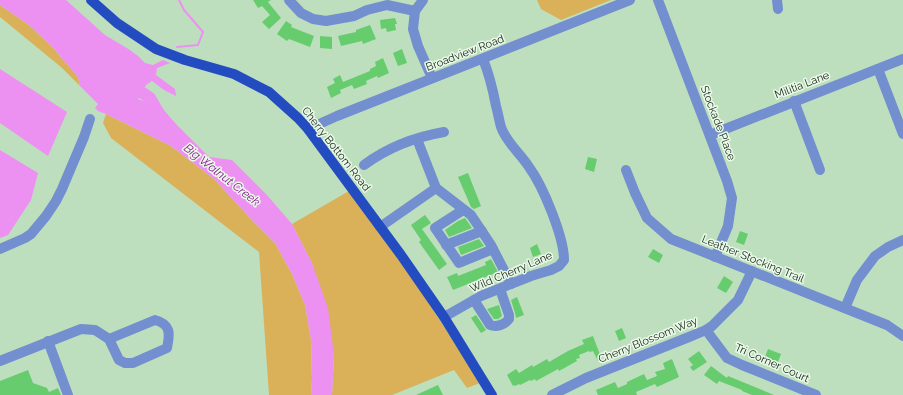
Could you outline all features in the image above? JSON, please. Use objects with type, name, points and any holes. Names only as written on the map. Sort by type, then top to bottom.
[{"type":"main road","name":"Cherry Bottom Road","points":[[90,0],[117,23],[156,49],[185,60],[234,74],[269,92],[298,118],[308,129],[401,255],[444,317],[492,395]]},
{"type":"street","points":[[289,0],[301,13],[313,19],[326,21],[354,16],[367,10],[387,5],[415,11]]},
{"type":"street","points":[[423,0],[415,11],[413,29],[418,46],[432,78]]},
{"type":"street","name":"Broadview Road","points":[[308,129],[337,116],[630,0]]},
{"type":"street","name":"Stockade Place","points":[[658,0],[710,135],[732,198],[728,226],[715,256]]},
{"type":"street","name":"Wild Cherry Lane","points":[[444,317],[481,296],[531,276],[551,270],[559,266],[564,260],[564,252],[559,232],[542,189],[530,167],[508,141],[501,127],[483,59]]},
{"type":"street","name":"Militia Lane","points":[[710,135],[903,59]]},
{"type":"street","points":[[878,69],[903,134]]},
{"type":"street","points":[[794,101],[820,170]]},
{"type":"street","points":[[0,249],[31,234],[46,216],[62,189],[90,119]]},
{"type":"street","points":[[364,165],[376,156],[385,152],[417,139],[444,132]]},
{"type":"street","points":[[417,139],[436,188],[471,215],[494,249],[511,284]]},
{"type":"street","name":"Leather Stocking Trail","points":[[626,170],[647,218],[671,239],[887,325],[903,336]]},
{"type":"street","points":[[380,227],[436,188]]},
{"type":"street","points":[[463,210],[435,228],[459,263],[494,249]]},
{"type":"street","points":[[446,245],[482,231]]},
{"type":"street","points":[[845,308],[857,280],[875,256],[888,246],[903,240]]},
{"type":"street","name":"Cherry Blossom Way","points":[[552,395],[586,378],[706,330],[738,300],[752,271]]},
{"type":"street","points":[[474,300],[490,325],[497,326],[505,323],[509,319],[510,315],[500,289]]},
{"type":"street","points":[[0,361],[81,329],[95,330],[110,338],[119,360],[125,363],[133,363],[167,348],[170,336],[169,329],[161,322],[155,320],[110,338]]},
{"type":"street","name":"Tri Corner Court","points":[[706,330],[727,358],[816,395]]},
{"type":"street","points":[[48,341],[68,395]]},
{"type":"shaded area","points":[[537,0],[611,0],[561,20],[541,9]]},
{"type":"shaded area","points":[[0,5],[29,25],[53,48],[78,77],[80,86],[61,67],[0,17]]},
{"type":"shaded area","points":[[106,114],[171,146],[214,179],[275,243],[292,274],[305,305],[311,340],[311,395],[269,395],[259,252],[111,138],[103,123]]},
{"type":"shaded area","points":[[349,191],[423,294],[480,383],[467,388],[454,370],[392,395],[332,395],[334,355],[312,263],[292,224]]},
{"type":"water","points":[[0,0],[66,0],[105,35],[130,50],[145,63],[153,65],[163,60],[170,63],[157,68],[156,75],[175,89],[176,96],[164,90],[152,81],[146,85],[138,99],[163,109],[209,157],[232,160],[266,194],[292,224],[312,263],[328,308],[334,355],[332,395],[311,395],[311,340],[305,305],[292,274],[275,243],[214,179],[171,146],[98,111],[95,108],[98,104],[80,86],[78,77],[53,48],[29,25],[0,5]]},
{"type":"water","points":[[0,69],[67,112],[48,156],[0,123]]},
{"type":"water","points":[[0,150],[38,173],[31,200],[8,235],[0,238]]},
{"type":"building","points":[[253,0],[271,0],[268,2],[281,18],[269,29],[262,22],[270,15],[262,6],[258,8]]},
{"type":"building","points":[[395,18],[397,24],[395,24],[396,30],[387,32],[386,28],[381,29],[380,20]]},
{"type":"building","points":[[286,21],[292,25],[291,27],[314,36],[310,47],[289,39],[287,41],[277,34]]},
{"type":"building","points":[[370,25],[376,39],[363,44],[362,41],[341,46],[338,36],[356,32],[356,30]]},
{"type":"building","points":[[320,36],[332,37],[332,49],[320,48]]},
{"type":"building","points":[[402,49],[407,63],[398,66],[393,53]]},
{"type":"building","points":[[383,58],[389,73],[366,81],[367,84],[354,89],[352,85],[340,90],[341,93],[331,98],[327,87],[335,83],[333,79],[340,75],[343,82],[370,71],[370,69],[376,66],[375,62]]},
{"type":"building","points":[[588,157],[597,159],[594,172],[585,169]]},
{"type":"building","points":[[468,173],[481,206],[474,209],[471,207],[458,177]]},
{"type":"building","points":[[425,215],[431,223],[422,229],[447,264],[439,270],[419,242],[421,240],[411,225]]},
{"type":"building","points":[[465,218],[472,228],[449,237],[445,230]]},
{"type":"building","points":[[740,231],[748,234],[744,245],[736,242]]},
{"type":"building","points":[[479,239],[484,246],[461,255],[458,247]]},
{"type":"building","points":[[537,244],[541,254],[533,257],[530,248]]},
{"type":"building","points":[[653,249],[663,255],[659,263],[648,257]]},
{"type":"building","points":[[491,259],[498,272],[453,290],[447,277],[457,273],[458,276],[486,265],[485,262]]},
{"type":"building","points":[[724,276],[733,282],[726,293],[717,288]]},
{"type":"building","points":[[517,297],[524,315],[516,318],[511,300]]},
{"type":"building","points":[[499,305],[502,316],[498,319],[494,319],[487,309]]},
{"type":"building","points":[[476,315],[486,330],[481,333],[471,318]]},
{"type":"building","points":[[622,328],[626,338],[619,341],[615,331]]},
{"type":"building","points":[[593,336],[602,360],[598,361],[593,351],[589,351],[579,355],[580,358],[576,359],[577,361],[559,371],[558,369],[536,381],[535,379],[530,380],[515,386],[513,386],[507,375],[516,369],[519,373],[532,365],[533,367],[547,359],[549,362],[584,344],[582,340]]},
{"type":"building","points":[[768,349],[781,354],[778,362],[765,357]]},
{"type":"building","points":[[699,351],[707,362],[693,371],[690,367],[693,365],[688,359]]},
{"type":"building","points":[[672,359],[679,377],[657,387],[655,384],[636,392],[637,395],[598,395],[596,390],[615,382],[618,388],[644,374],[647,380],[657,376],[655,372],[665,369],[663,363]]},
{"type":"building","points":[[711,366],[727,378],[728,376],[774,395],[752,395],[719,381],[717,384],[704,375]]},
{"type":"building","points":[[28,370],[33,383],[47,388],[49,392],[58,388],[61,395],[0,395],[0,381]]},
{"type":"building","points":[[438,385],[443,395],[416,395]]},
{"type":"waterway","points":[[177,47],[198,45],[203,32],[184,10],[179,0]]},
{"type":"waterway","name":"Big Walnut Creek","points":[[129,84],[150,98],[162,119]]}]
